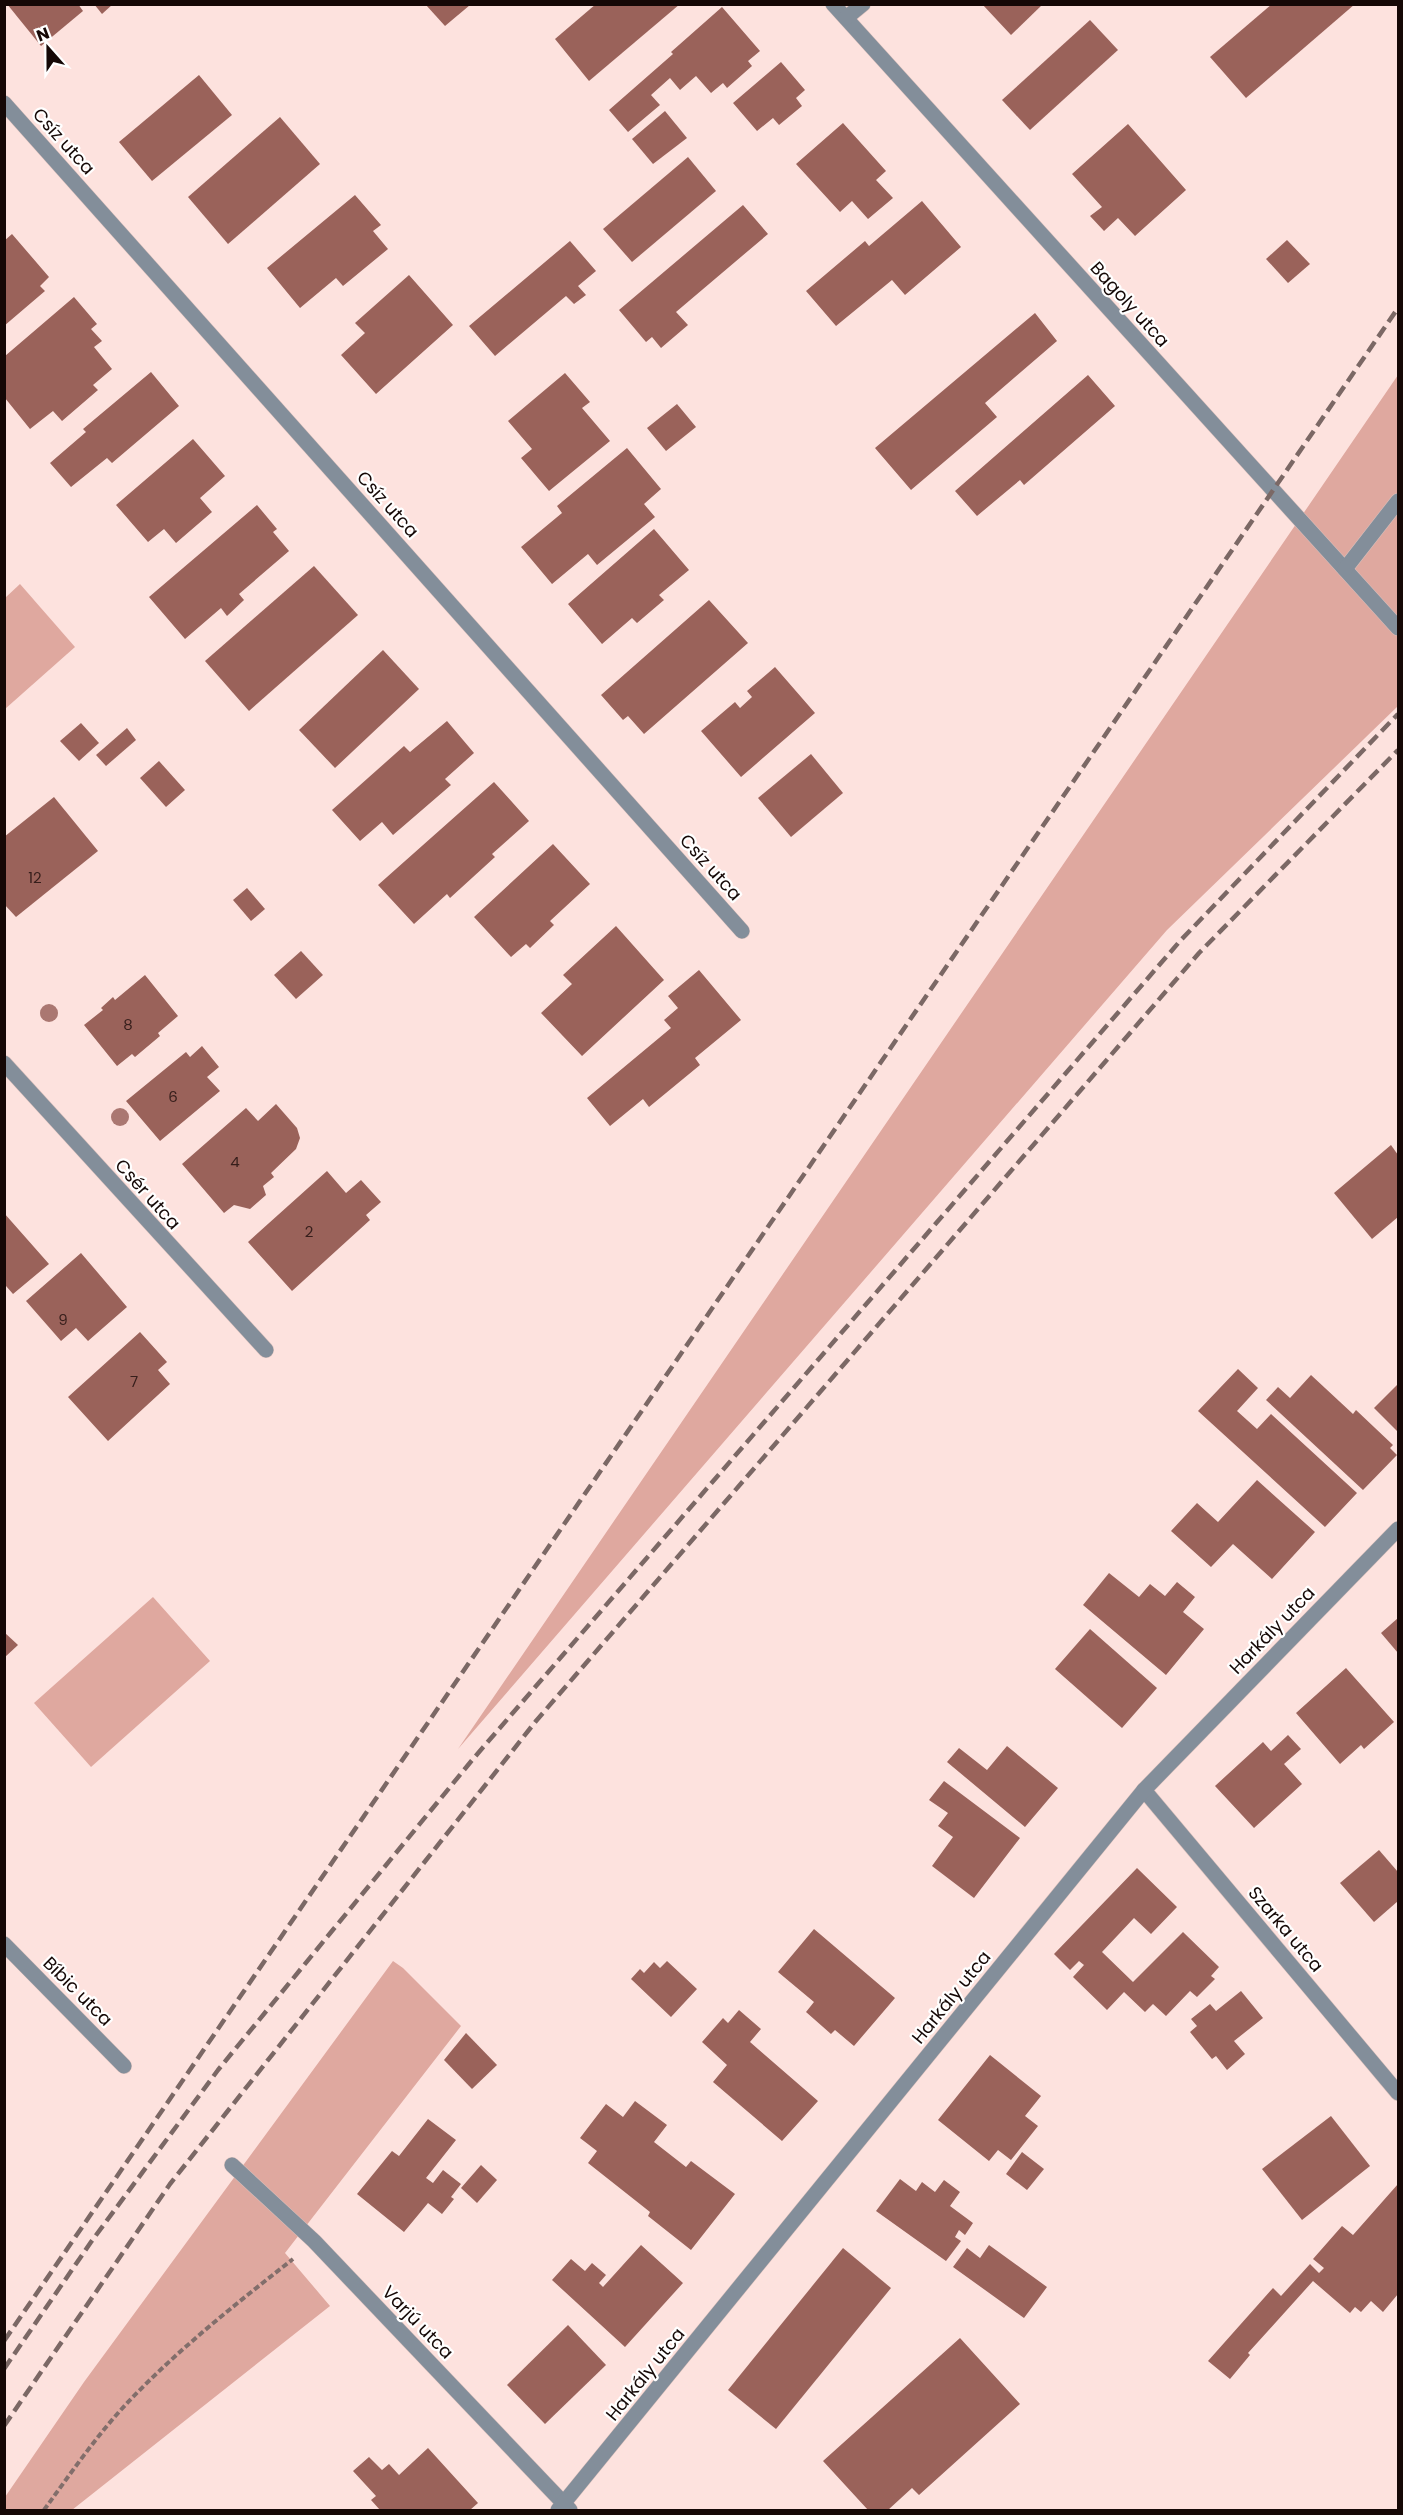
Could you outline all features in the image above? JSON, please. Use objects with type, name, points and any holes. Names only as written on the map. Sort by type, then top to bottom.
[{"type":"street","name":"Bagoly utca","points":[[834,4],[1398,628]]},
{"type":"street","points":[[846,18],[862,4]]},
{"type":"street","name":"Csíz utca","points":[[4,103],[742,931]]},
{"type":"street","points":[[1345,569],[1398,501]]},
{"type":"street","name":"Csér utca","points":[[4,1063],[266,1350]]},
{"type":"street","name":"Harkály utca","points":[[564,2509],[1144,1790],[1398,1528]]},
{"type":"street","name":"Szarka utca","points":[[1144,1790],[1398,2093]]},
{"type":"street","name":"Bíbic utca","points":[[4,1944],[124,2066]]},
{"type":"street","name":"Varjú utca","points":[[232,2165],[314,2241],[564,2509]]},
{"type":"path","points":[[44,2511],[68,2476],[130,2400],[212,2323],[314,2241]]},
{"type":"shaded area","points":[[1398,375],[1398,706],[1167,930],[458,1749]]},
{"type":"shaded area","points":[[20,584],[75,647],[5,709],[5,598]]},
{"type":"shaded area","points":[[153,1597],[210,1661],[91,1767],[34,1703]]},
{"type":"shaded area","points":[[393,1961],[403,1968],[461,2026],[285,2253],[330,2306],[72,2510],[5,2510],[5,2497],[84,2382]]},
{"type":"building","points":[[7,4],[78,4],[83,11],[41,46]]},
{"type":"building","points":[[94,4],[113,4],[102,14]]},
{"type":"building","points":[[596,4],[680,4],[589,81],[555,39]]},
{"type":"building","points":[[982,4],[1043,4],[1011,35]]},
{"type":"building","points":[[1272,4],[1355,4],[1246,98],[1210,57]]},
{"type":"building","points":[[426,5],[470,5],[445,26]]},
{"type":"building","points":[[722,7],[760,51],[748,61],[752,66],[727,88],[723,83],[711,93],[696,76],[680,90],[670,78],[651,95],[660,105],[628,132],[609,110]]},
{"type":"building","points":[[1090,20],[1118,50],[1030,130],[1002,100]]},
{"type":"building","points":[[781,62],[805,90],[796,98],[802,106],[779,125],[773,118],[757,131],[733,103]]},
{"type":"building","points":[[199,75],[232,115],[152,181],[119,142]]},
{"type":"building","points":[[665,111],[687,138],[653,164],[632,139]]},
{"type":"building","points":[[280,117],[320,164],[228,244],[188,197]]},
{"type":"building","points":[[843,123],[886,171],[876,180],[893,198],[868,219],[852,201],[840,212],[796,164]]},
{"type":"building","points":[[1128,124],[1186,190],[1135,236],[1118,218],[1104,231],[1090,216],[1102,207],[1072,174]]},
{"type":"building","points":[[688,157],[716,191],[632,262],[603,229]]},
{"type":"building","points":[[355,195],[381,225],[373,231],[388,249],[343,286],[336,278],[300,308],[267,268]]},
{"type":"building","points":[[922,201],[961,247],[905,295],[892,280],[836,326],[806,291],[865,241],[869,246]]},
{"type":"building","points":[[743,205],[768,234],[676,312],[688,325],[661,348],[652,337],[646,342],[619,310]]},
{"type":"building","points":[[12,234],[49,277],[40,286],[45,291],[4,326],[4,241]]},
{"type":"building","points":[[1287,240],[1310,264],[1288,283],[1266,259]]},
{"type":"building","points":[[570,241],[596,271],[578,286],[586,295],[574,304],[566,296],[495,356],[469,326]]},
{"type":"building","points":[[409,275],[453,325],[376,394],[341,355],[365,333],[355,323]]},
{"type":"building","points":[[74,297],[97,324],[91,329],[102,341],[94,347],[112,369],[93,385],[98,390],[62,421],[53,411],[30,429],[5,398],[5,356]]},
{"type":"building","points":[[1035,313],[1057,341],[985,403],[997,417],[911,490],[875,448]]},
{"type":"building","points":[[151,372],[179,406],[112,463],[107,458],[71,487],[50,463],[86,432],[83,429]]},
{"type":"building","points":[[565,373],[590,402],[582,408],[610,441],[549,491],[521,458],[532,449],[508,421]]},
{"type":"building","points":[[1088,375],[1115,406],[1024,485],[1020,480],[977,516],[955,491]]},
{"type":"building","points":[[677,404],[696,427],[666,451],[647,428]]},
{"type":"building","points":[[193,439],[225,476],[200,498],[212,512],[176,543],[164,529],[148,542],[116,505]]},
{"type":"building","points":[[627,448],[661,489],[644,504],[655,517],[597,565],[588,554],[552,584],[521,547],[562,513],[557,506]]},
{"type":"building","points":[[257,505],[277,529],[273,532],[289,551],[239,594],[244,600],[227,616],[221,608],[185,639],[149,597]]},
{"type":"building","points":[[654,529],[689,570],[659,595],[664,600],[637,623],[632,618],[602,644],[568,604]]},
{"type":"building","points":[[314,566],[358,615],[249,711],[205,661]]},
{"type":"building","points":[[709,600],[748,643],[644,734],[628,716],[623,720],[601,695]]},
{"type":"building","points":[[383,650],[419,689],[335,768],[299,730]]},
{"type":"building","points":[[775,667],[815,713],[741,777],[701,731],[735,702],[740,708],[752,697],[747,691]]},
{"type":"building","points":[[447,721],[474,753],[445,779],[451,785],[393,835],[382,822],[360,841],[332,810],[404,746],[410,752]]},
{"type":"building","points":[[81,723],[99,743],[79,761],[60,741]]},
{"type":"building","points":[[127,728],[136,740],[106,766],[96,755]]},
{"type":"building","points":[[811,754],[843,793],[791,837],[758,798]]},
{"type":"building","points":[[159,761],[185,790],[166,807],[140,778]]},
{"type":"building","points":[[494,782],[529,821],[492,854],[495,857],[450,898],[447,894],[414,924],[378,885]]},
{"type":"building","points":[[54,797],[98,851],[16,917],[4,904],[4,837]]},
{"type":"building","points":[[553,844],[590,884],[550,921],[554,925],[530,948],[526,944],[511,957],[474,917]]},
{"type":"building","points":[[247,888],[265,909],[251,921],[233,900]]},
{"type":"building","points":[[616,926],[664,980],[582,1056],[541,1013],[572,984],[563,975]]},
{"type":"building","points":[[301,951],[323,975],[296,999],[274,975]]},
{"type":"building","points":[[699,970],[741,1020],[695,1058],[700,1065],[649,1107],[643,1099],[610,1126],[587,1098],[671,1028],[664,1020],[678,1008],[668,996]]},
{"type":"building","points":[[145,975],[178,1016],[158,1033],[160,1036],[135,1057],[132,1054],[117,1066],[84,1025],[103,1010],[101,1008],[113,997],[115,1000]]},
{"type":"building","points":[[202,1046],[219,1067],[207,1077],[220,1091],[160,1141],[126,1101],[186,1052],[190,1057]]},
{"type":"building","points":[[276,1104],[297,1128],[300,1138],[296,1149],[271,1173],[274,1177],[263,1186],[266,1195],[250,1209],[234,1205],[224,1213],[182,1164],[246,1108],[258,1121]]},
{"type":"building","points":[[1391,1145],[1398,1155],[1398,1217],[1372,1239],[1334,1193]]},
{"type":"building","points":[[327,1171],[346,1193],[361,1180],[381,1202],[366,1215],[370,1220],[292,1291],[248,1242]]},
{"type":"building","points":[[4,1213],[49,1264],[13,1294],[6,1286],[4,1288]]},
{"type":"building","points":[[81,1253],[127,1307],[88,1341],[76,1328],[61,1341],[26,1301]]},
{"type":"building","points":[[140,1332],[167,1362],[158,1370],[170,1384],[108,1441],[68,1397]]},
{"type":"building","points":[[1238,1369],[1258,1388],[1237,1411],[1257,1429],[1271,1414],[1357,1493],[1325,1527],[1198,1411]]},
{"type":"building","points":[[1311,1375],[1353,1414],[1356,1410],[1393,1445],[1390,1448],[1397,1455],[1363,1490],[1266,1400],[1278,1387],[1290,1398]]},
{"type":"building","points":[[1398,1384],[1398,1432],[1374,1408]]},
{"type":"building","points":[[1257,1480],[1315,1532],[1272,1579],[1233,1544],[1211,1567],[1171,1531],[1197,1503],[1218,1522]]},
{"type":"building","points":[[1109,1573],[1139,1597],[1150,1584],[1165,1596],[1177,1582],[1195,1597],[1183,1612],[1204,1629],[1166,1675],[1083,1605]]},
{"type":"building","points":[[1398,1618],[1398,1653],[1381,1633]]},
{"type":"building","points":[[1090,1629],[1157,1688],[1122,1728],[1055,1669]]},
{"type":"building","points":[[4,1632],[18,1645],[4,1658]]},
{"type":"building","points":[[1346,1668],[1394,1722],[1364,1749],[1361,1745],[1340,1764],[1296,1713]]},
{"type":"building","points":[[1288,1735],[1301,1749],[1284,1764],[1302,1784],[1254,1828],[1215,1786],[1263,1742],[1271,1751]]},
{"type":"building","points":[[1007,1746],[1058,1788],[1025,1827],[947,1762],[959,1748],[987,1770]]},
{"type":"building","points":[[944,1781],[1020,1838],[974,1898],[932,1866],[953,1837],[938,1826],[948,1813],[929,1800]]},
{"type":"building","points":[[1379,1850],[1398,1872],[1398,1901],[1374,1922],[1340,1883]]},
{"type":"building","points":[[1137,1868],[1177,1907],[1151,1934],[1134,1918],[1102,1952],[1133,1982],[1183,1932],[1219,1967],[1211,1976],[1215,1979],[1197,1997],[1190,1991],[1166,2016],[1153,2004],[1145,2012],[1124,1992],[1107,2010],[1073,1977],[1084,1965],[1079,1961],[1070,1970],[1054,1954]]},
{"type":"building","points":[[814,1929],[895,1998],[854,2046],[835,2030],[831,2034],[806,2012],[814,2002],[778,1972]]},
{"type":"building","points":[[667,1961],[697,1989],[671,2017],[631,1979],[640,1969],[644,1973],[654,1962],[660,1968]]},
{"type":"building","points":[[1241,1991],[1263,2018],[1234,2041],[1245,2054],[1227,2070],[1216,2056],[1212,2059],[1190,2032],[1197,2026],[1191,2019],[1210,2004],[1216,2011]]},
{"type":"building","points":[[739,2010],[761,2029],[750,2042],[818,2101],[782,2141],[713,2082],[727,2065],[702,2042],[723,2018],[728,2023]]},
{"type":"building","points":[[466,2033],[497,2065],[472,2089],[444,2060]]},
{"type":"building","points":[[990,2055],[1041,2096],[1025,2116],[1038,2126],[1011,2160],[998,2150],[989,2161],[938,2120]]},
{"type":"building","points":[[635,2101],[667,2125],[654,2142],[686,2167],[691,2161],[735,2194],[691,2250],[648,2216],[650,2212],[588,2163],[597,2151],[580,2138],[606,2104],[623,2117]]},
{"type":"building","points":[[1331,2116],[1370,2166],[1302,2220],[1262,2169]]},
{"type":"building","points":[[428,2119],[456,2140],[426,2178],[433,2183],[443,2170],[461,2184],[451,2197],[454,2199],[442,2214],[428,2203],[404,2232],[357,2194],[392,2151],[399,2156]]},
{"type":"building","points":[[1022,2152],[1044,2169],[1027,2190],[1006,2174]]},
{"type":"building","points":[[481,2165],[497,2180],[477,2203],[461,2188]]},
{"type":"building","points":[[900,2179],[916,2191],[922,2182],[935,2192],[944,2180],[960,2192],[950,2206],[973,2223],[965,2235],[959,2230],[955,2237],[961,2241],[946,2261],[876,2211]]},
{"type":"building","points":[[1398,2184],[1398,2294],[1383,2312],[1371,2301],[1361,2312],[1355,2307],[1350,2313],[1313,2281],[1248,2353],[1250,2355],[1230,2379],[1208,2361],[1273,2288],[1281,2296],[1310,2264],[1319,2273],[1324,2268],[1313,2259],[1342,2226],[1353,2235]]},
{"type":"building","points":[[641,2245],[683,2283],[625,2347],[552,2280],[571,2259],[585,2271],[592,2263],[606,2275],[599,2283],[603,2287]]},
{"type":"building","points":[[989,2245],[1047,2287],[1024,2318],[953,2267],[967,2248],[980,2258]]},
{"type":"building","points":[[843,2248],[891,2288],[776,2429],[728,2390]]},
{"type":"building","points":[[568,2325],[606,2365],[545,2424],[507,2385]]},
{"type":"building","points":[[960,2338],[1020,2404],[919,2495],[912,2488],[888,2510],[868,2510],[823,2461]]},
{"type":"building","points":[[428,2448],[478,2503],[470,2510],[380,2510],[371,2500],[376,2496],[353,2471],[369,2457],[382,2470],[389,2464],[399,2475]]},
{"type":"railway","points":[[4,2341],[1398,308]]},
{"type":"railway","points":[[4,2369],[91,2242],[218,2070],[473,1759],[1180,941],[1398,714]]},
{"type":"railway","points":[[4,2426],[170,2184],[536,1721],[1199,953],[1398,750]]}]
